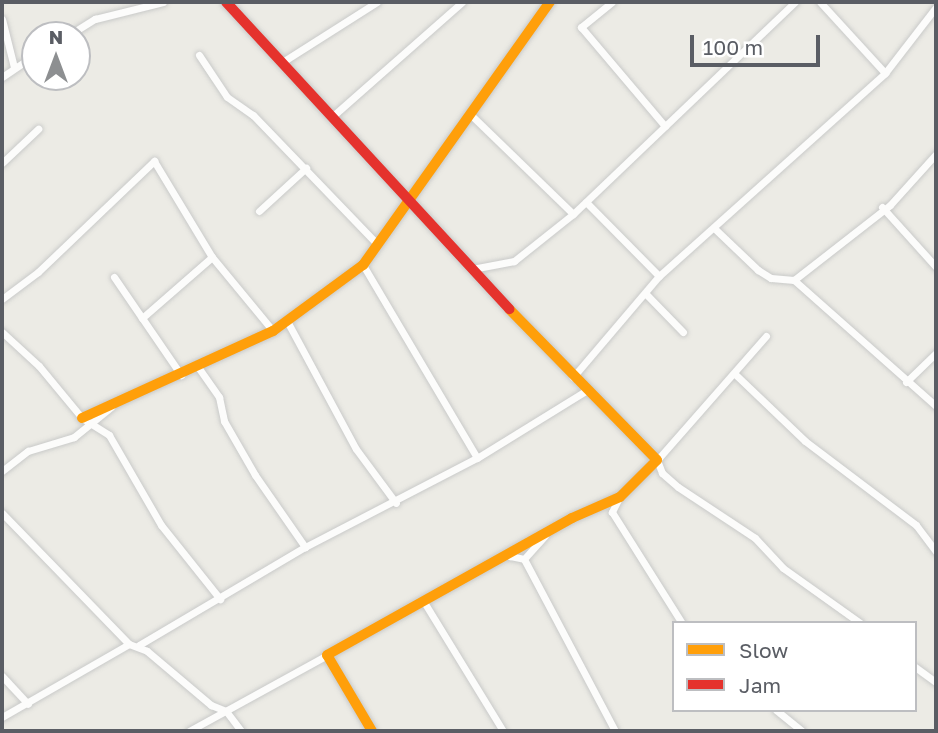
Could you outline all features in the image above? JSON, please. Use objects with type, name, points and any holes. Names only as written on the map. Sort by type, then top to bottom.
[{"type":"street","points":[[91,21],[163,2]]},
{"type":"street","points":[[226,2],[334,115],[573,377],[657,460],[662,473],[678,487],[755,538],[783,568],[857,621]]},
{"type":"street","points":[[284,61],[365,5],[377,2]]},
{"type":"street","points":[[334,115],[462,2]]},
{"type":"street","points":[[82,418],[111,408],[273,331],[363,265],[550,2]]},
{"type":"street","points":[[612,2],[581,27],[665,126]]},
{"type":"street","points":[[472,269],[514,261],[573,214],[795,2]]},
{"type":"street","points":[[820,2],[885,73]]},
{"type":"street","points":[[573,377],[659,276],[714,228],[747,193],[817,139],[885,73],[936,7]]},
{"type":"street","points":[[2,19],[14,67]]},
{"type":"street","points":[[199,55],[227,97],[306,168],[377,244]]},
{"type":"street","points":[[2,77],[21,63]]},
{"type":"street","points":[[471,115],[573,214]]},
{"type":"street","points":[[2,163],[38,129]]},
{"type":"street","points":[[794,280],[882,207],[890,205],[936,154]]},
{"type":"street","points":[[2,299],[38,272],[154,161],[212,257],[273,331]]},
{"type":"street","points":[[259,211],[306,168]]},
{"type":"street","points":[[586,202],[659,276]]},
{"type":"street","points":[[882,207],[936,267]]},
{"type":"street","points":[[714,228],[758,270],[771,278],[794,280],[936,406]]},
{"type":"street","points":[[142,318],[212,257]]},
{"type":"street","points":[[363,265],[477,458]]},
{"type":"street","points":[[114,277],[182,375]]},
{"type":"street","points":[[646,294],[683,332]]},
{"type":"street","points":[[287,321],[356,449],[396,503]]},
{"type":"street","points":[[2,332],[39,366],[82,418],[109,435],[161,524],[220,599]]},
{"type":"street","points":[[681,621],[612,512],[620,497],[736,375],[766,336]]},
{"type":"street","points":[[906,382],[936,353]]},
{"type":"street","points":[[198,367],[219,397],[224,421],[255,475],[305,547]]},
{"type":"street","points":[[736,375],[805,441],[916,525],[936,552]]},
{"type":"street","points":[[138,646],[305,547],[396,503],[477,458],[587,390]]},
{"type":"street","points":[[2,471],[28,451],[64,442],[93,426],[111,408]]},
{"type":"street","points":[[189,731],[513,551],[620,497]]},
{"type":"street","points":[[2,513],[129,644],[138,646],[211,705],[226,711],[241,731]]},
{"type":"street","points":[[524,559],[548,533]]},
{"type":"street","points":[[513,551],[510,556],[524,559]]},
{"type":"street","points":[[524,559],[615,731]]},
{"type":"street","points":[[424,602],[503,731]]},
{"type":"street","points":[[2,718],[129,644]]},
{"type":"street","points":[[327,655],[372,731]]},
{"type":"street","points":[[917,668],[936,682]]},
{"type":"street","points":[[2,676],[28,704]]},
{"type":"street","points":[[778,712],[802,731]]},
{"type":"traffic: slow","points":[[82,418],[273,331],[363,265],[550,2]]},
{"type":"traffic: slow","points":[[372,731],[327,655],[572,518],[620,497],[657,460],[509,309]]},
{"type":"traffic: jam","points":[[226,2],[509,309]]}]
